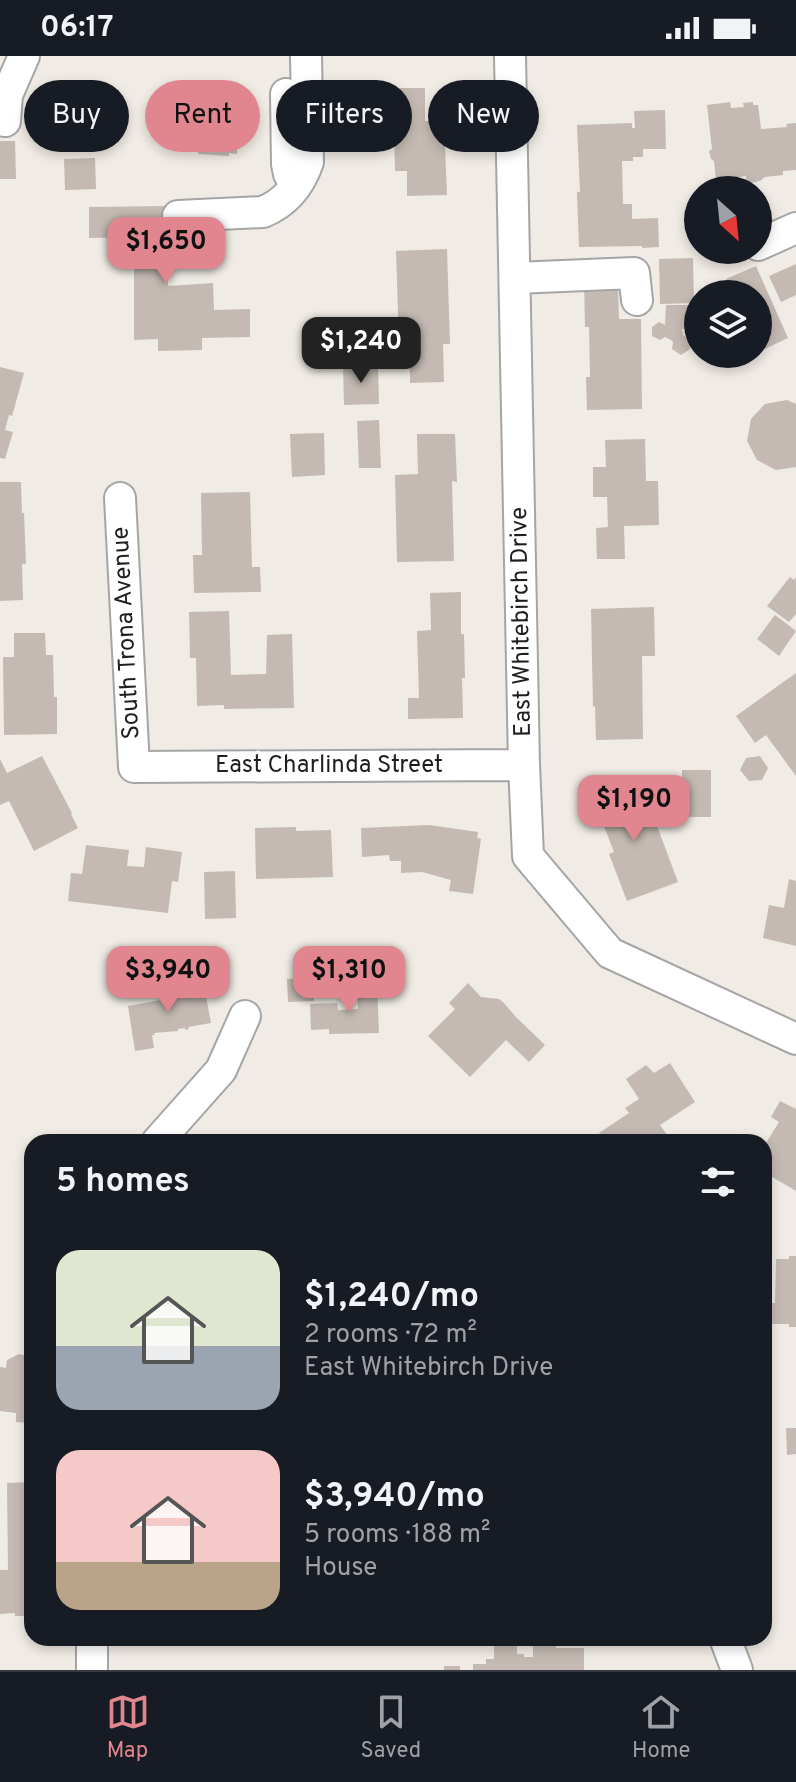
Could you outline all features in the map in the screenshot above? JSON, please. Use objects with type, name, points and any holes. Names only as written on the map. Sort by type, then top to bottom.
[{"type":"street","points":[[5,121],[7,95],[24,56]]},
{"type":"street","points":[[285,56],[287,164],[296,186]]},
{"type":"street","points":[[178,216],[263,212],[275,207],[296,186],[308,162],[306,56]]},
{"type":"street","name":"East Whitebirch Drive","points":[[510,56],[528,856],[610,953],[796,1039]]},
{"type":"street","points":[[772,238],[796,228]]},
{"type":"street","points":[[515,278],[634,273],[637,300]]},
{"type":"street","name":"South Trona Avenue","points":[[120,498],[134,767]]},
{"type":"street","name":"East Charlinda Street","points":[[134,767],[524,765]]},
{"type":"street","points":[[164,1134],[221,1070],[245,1016]]},
{"type":"street","points":[[92,1646],[92,1670]]},
{"type":"street","points":[[728,1646],[737,1670]]},
{"type":"building","points":[[412,88],[425,88],[428,152],[445,152],[447,195],[407,196],[407,171],[395,171],[395,152],[412,152]]},
{"type":"building","points":[[730,102],[731,108],[744,107],[743,103],[753,102],[753,105],[758,105],[761,129],[787,127],[786,124],[796,123],[796,170],[772,176],[716,176],[709,151],[712,149],[707,105]]},
{"type":"building","points":[[665,110],[666,149],[643,149],[643,157],[622,161],[623,204],[632,204],[632,219],[658,218],[659,247],[579,247],[577,125],[632,123],[632,128],[635,128],[634,111]]},
{"type":"building","points":[[0,141],[15,141],[16,179],[0,179]]},
{"type":"building","points":[[237,152],[229,153],[229,156],[198,154]]},
{"type":"building","points":[[95,158],[96,189],[65,190],[64,159]]},
{"type":"building","points":[[167,206],[168,286],[213,283],[214,310],[250,309],[250,337],[202,338],[202,350],[158,351],[158,339],[134,340],[134,262],[142,262],[142,237],[89,238],[89,207]]},
{"type":"building","points":[[447,249],[450,344],[443,344],[444,382],[410,383],[409,345],[399,345],[396,251]]},
{"type":"building","points":[[684,258],[684,264],[693,264],[693,280],[684,280],[684,303],[660,304],[659,259]]},
{"type":"building","points":[[796,264],[796,295],[781,302],[769,276]]},
{"type":"building","points":[[756,266],[762,280],[726,280]]},
{"type":"building","points":[[584,283],[618,283],[619,319],[641,319],[642,409],[587,410],[589,327],[585,327]]},
{"type":"building","points":[[772,302],[788,338],[772,345]]},
{"type":"building","points":[[666,305],[684,305],[684,353],[681,355],[672,349],[671,340],[652,336],[652,327],[659,322],[665,325]]},
{"type":"building","points":[[378,365],[379,404],[344,405],[343,366]]},
{"type":"building","points":[[0,367],[24,373],[5,430],[13,432],[5,459],[0,458]]},
{"type":"building","points":[[787,400],[796,404],[796,467],[776,470],[757,460],[747,441],[751,419],[765,404]]},
{"type":"building","points":[[379,420],[381,468],[359,468],[357,421]]},
{"type":"building","points":[[324,433],[325,475],[292,477],[290,434]]},
{"type":"building","points":[[417,434],[455,434],[457,482],[452,481],[454,561],[397,562],[395,475],[418,474]]},
{"type":"building","points":[[645,439],[646,481],[658,481],[659,525],[624,526],[625,559],[597,559],[596,528],[608,527],[607,497],[593,497],[593,467],[606,467],[605,440]]},
{"type":"building","points":[[0,482],[21,482],[26,564],[22,564],[23,600],[0,601]]},
{"type":"building","points":[[250,492],[252,567],[260,567],[261,592],[194,593],[193,555],[202,555],[201,493]]},
{"type":"building","points":[[790,577],[794,580],[796,577],[796,614],[789,622],[767,606]]},
{"type":"building","points":[[461,592],[465,678],[462,678],[463,718],[408,719],[408,698],[419,698],[417,631],[431,630],[430,593]]},
{"type":"building","points":[[654,607],[655,656],[642,656],[643,739],[596,740],[591,609]]},
{"type":"building","points":[[229,611],[231,675],[266,674],[267,635],[292,634],[294,708],[224,709],[224,705],[197,706],[196,658],[190,658],[189,612]]},
{"type":"building","points":[[775,615],[796,631],[779,656],[757,639]]},
{"type":"building","points":[[14,633],[45,633],[46,655],[53,655],[57,734],[4,735],[3,657],[14,657]]},
{"type":"building","points":[[796,673],[796,776],[766,735],[755,743],[736,716]]},
{"type":"building","points":[[42,756],[78,828],[34,851],[9,801],[0,805],[0,759],[7,773]]},
{"type":"building","points":[[760,756],[768,768],[762,780],[749,781],[740,770],[746,758]]},
{"type":"building","points":[[682,770],[711,770],[711,817],[681,817]]},
{"type":"building","points":[[615,780],[630,815],[654,806],[661,824],[657,826],[678,882],[627,901],[609,854],[614,852],[589,788]]},
{"type":"building","points":[[429,825],[478,832],[477,838],[481,839],[473,894],[449,891],[451,880],[422,872],[401,873],[401,861],[390,861],[389,855],[362,857],[361,828]]},
{"type":"building","points":[[296,827],[296,831],[331,830],[333,877],[256,879],[255,828]]},
{"type":"building","points":[[86,845],[129,850],[127,866],[144,867],[146,847],[182,852],[178,882],[172,881],[168,913],[68,901],[71,873],[82,874]]},
{"type":"building","points":[[235,871],[236,918],[205,919],[204,872]]},
{"type":"building","points":[[789,879],[796,881],[796,946],[763,938],[769,905],[784,908]]},
{"type":"building","points":[[313,978],[314,1001],[288,1002],[287,979]]},
{"type":"building","points":[[184,983],[185,990],[204,986],[211,1023],[185,1030],[154,1033],[154,1048],[135,1051],[128,1006],[161,1000],[159,987]]},
{"type":"building","points":[[357,983],[377,983],[379,1033],[329,1034],[329,1029],[311,1030],[310,1004],[337,1003],[338,1010],[358,1009]]},
{"type":"building","points":[[468,983],[481,997],[503,1002],[545,1045],[529,1062],[506,1040],[470,1077],[428,1036],[455,1009],[449,1003]]},
{"type":"building","points":[[670,1063],[695,1102],[660,1125],[666,1134],[600,1134],[629,1113],[625,1108],[639,1099],[626,1079],[646,1065],[654,1073]]},
{"type":"building","points":[[780,1101],[796,1109],[796,1191],[772,1177],[772,1134],[779,1122],[771,1117]]},
{"type":"building","points":[[789,1256],[796,1256],[796,1327],[772,1324],[776,1259],[789,1259]]},
{"type":"building","points":[[19,1354],[24,1355],[24,1422],[16,1422],[16,1413],[0,1411],[0,1367],[6,1368],[7,1360]]},
{"type":"building","points":[[786,1428],[796,1428],[796,1454],[787,1455]]},
{"type":"building","points":[[24,1482],[24,1616],[0,1614],[0,1570],[8,1570],[7,1483]]},
{"type":"building","points":[[494,1646],[517,1646],[517,1654],[524,1654],[524,1657],[533,1657],[533,1646],[584,1648],[584,1670],[473,1670],[473,1664],[486,1664],[486,1659],[494,1659]]},
{"type":"building","points":[[444,1666],[460,1666],[460,1670],[444,1670]]}]
